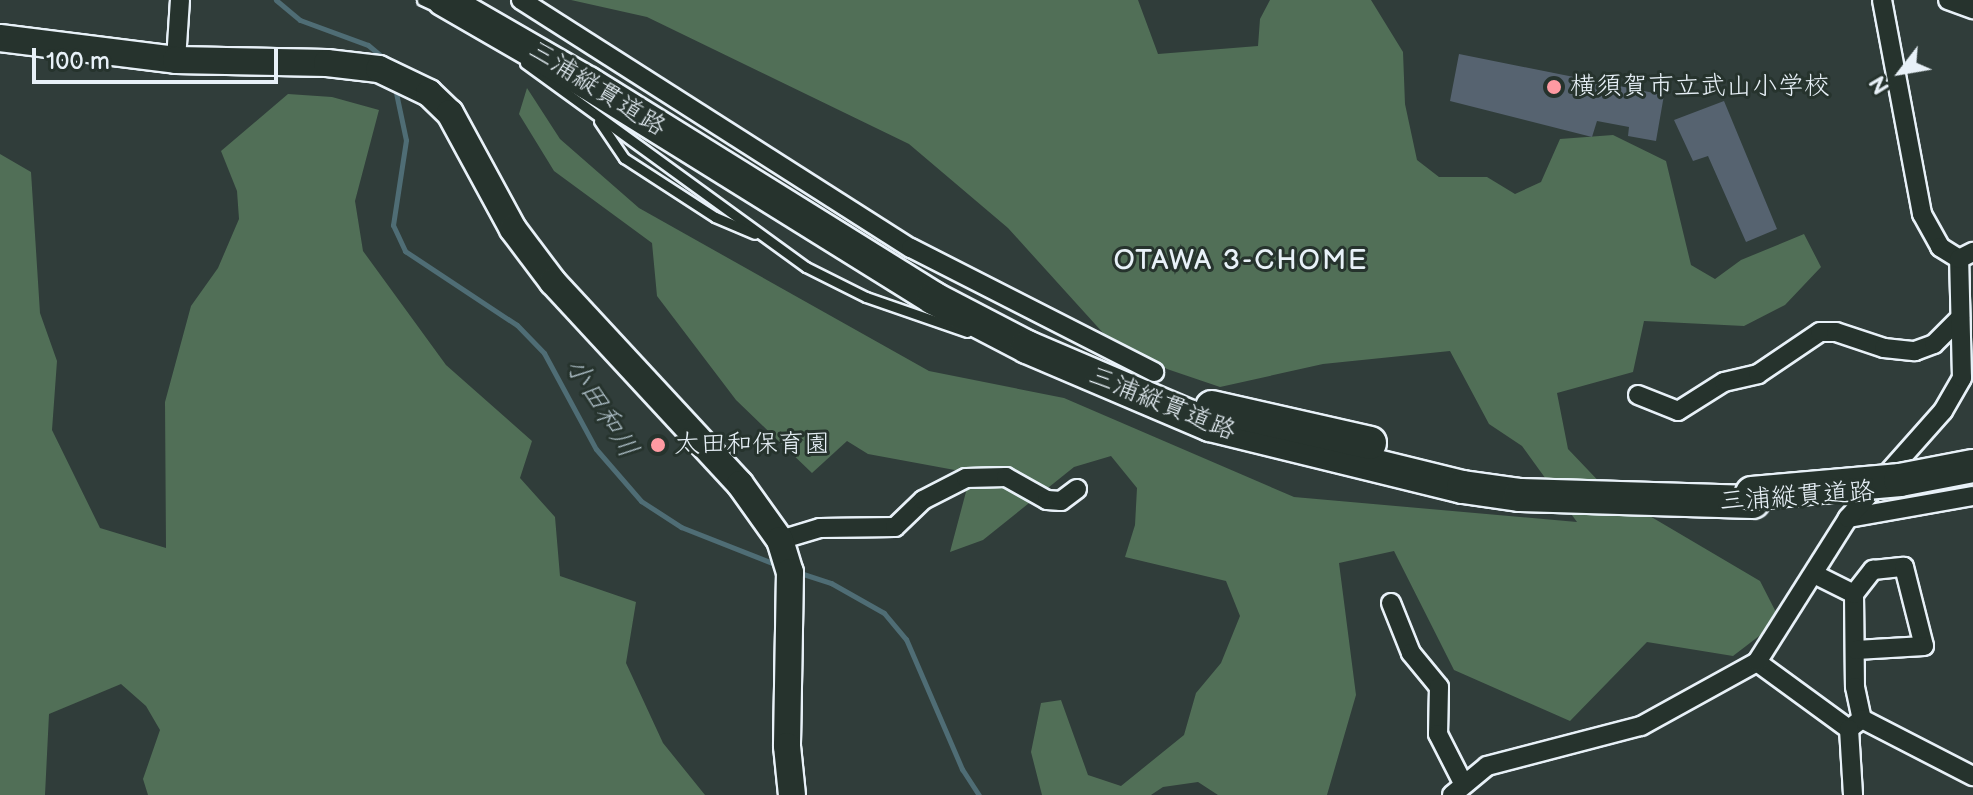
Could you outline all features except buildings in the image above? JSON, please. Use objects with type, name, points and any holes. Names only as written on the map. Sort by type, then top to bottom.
[{"type":"highway","name":"三浦縦貫道路","points":[[444,0],[588,83],[933,298],[1146,384],[1257,441],[1463,487],[1666,503],[1867,494],[1973,476]]},
{"type":"highway","name":"三浦縦貫道路","points":[[464,0],[938,291],[1032,339],[1152,390],[1541,480],[1667,495],[1753,498],[1900,480],[1973,466]]},
{"type":"street","points":[[176,60],[180,0]]},
{"type":"street","points":[[521,0],[911,248],[1146,384]]},
{"type":"street","points":[[1391,603],[1411,653],[1439,687],[1438,734],[1461,790],[1487,766],[1641,726],[1757,662],[1816,575],[1848,518],[1943,411],[1956,389],[1965,349],[1960,318],[1966,255],[1940,247],[1922,214],[1882,0]]},
{"type":"street","points":[[0,38],[176,60],[379,69],[429,93],[450,113],[513,229],[553,282],[740,484],[780,540],[790,572],[787,746],[792,795]]},
{"type":"street","points":[[1638,395],[1678,411],[1724,382],[1758,374],[1820,332],[1915,351],[1934,344],[1960,318]]},
{"type":"street","points":[[780,540],[820,528],[895,527],[923,500],[966,478],[1006,477],[1047,500],[1061,501],[1077,489]]},
{"type":"street","points":[[1848,518],[1973,496]]},
{"type":"street","points":[[1853,795],[1854,594],[1873,570],[1904,567],[1924,646],[1856,650]]},
{"type":"street","points":[[1816,575],[1854,594]]},
{"type":"street","points":[[1757,662],[1855,724],[1973,776]]},
{"type":"lane","points":[[422,0],[495,42],[806,267],[866,297],[967,332],[1097,387],[1146,384]]},
{"type":"lane","points":[[594,116],[624,158],[715,217],[769,240]]},
{"type":"green space","points":[[571,0],[1138,0],[1158,54],[1258,46],[1260,19],[1270,0],[1371,0],[1403,52],[1405,104],[1417,160],[1439,177],[1487,177],[1515,194],[1541,182],[1560,139],[1613,135],[1666,161],[1691,265],[1715,279],[1741,260],[1804,234],[1821,267],[1785,305],[1744,326],[1644,321],[1633,372],[1557,393],[1568,449],[1609,492],[1760,581],[1780,620],[1733,656],[1647,642],[1570,721],[1454,670],[1394,551],[1339,563],[1356,695],[1327,795],[1218,795],[1198,782],[1163,787],[1151,795],[1042,795],[1031,752],[1041,703],[1061,700],[1088,775],[1121,786],[1184,735],[1196,693],[1221,663],[1240,616],[1226,581],[1125,557],[1135,525],[1137,488],[1111,456],[1074,467],[983,540],[950,552],[971,473],[868,454],[847,441],[812,473],[736,400],[657,296],[652,243],[554,171],[519,114],[527,88],[560,139],[639,208],[929,371],[1064,398],[1294,497],[1577,522],[1522,446],[1489,424],[1450,351],[1323,364],[1220,387],[1167,369],[1104,334],[1008,228],[909,144],[647,17]]},
{"type":"green space","points":[[288,94],[332,97],[379,110],[355,201],[363,251],[446,365],[532,441],[520,478],[555,517],[560,576],[636,602],[626,663],[663,743],[705,795],[148,795],[143,779],[160,730],[146,706],[121,684],[49,714],[45,795],[0,795],[0,154],[31,172],[40,313],[57,361],[52,430],[100,528],[166,548],[165,402],[191,306],[218,268],[239,219],[237,191],[221,151]]},
{"type":"waterway","name":"小田和川","points":[[276,0],[300,20],[368,45],[386,60]]},
{"type":"waterway","name":"小田和川","points":[[395,88],[406,140],[393,225],[405,251],[517,325],[544,353],[596,449],[641,501],[681,527],[780,566]]},
{"type":"waterway","name":"小田和川","points":[[797,572],[831,583],[884,613],[906,639],[962,769],[979,795]]},
{"type":"place","name":"横須賀市立武山小学校","points":[[1554,87]]},
{"type":"place","name":"太田和保育園","points":[[658,445]]},
{"type":"district","name":"OTAWA 3-CHOME","points":[[1241,261]]}]
